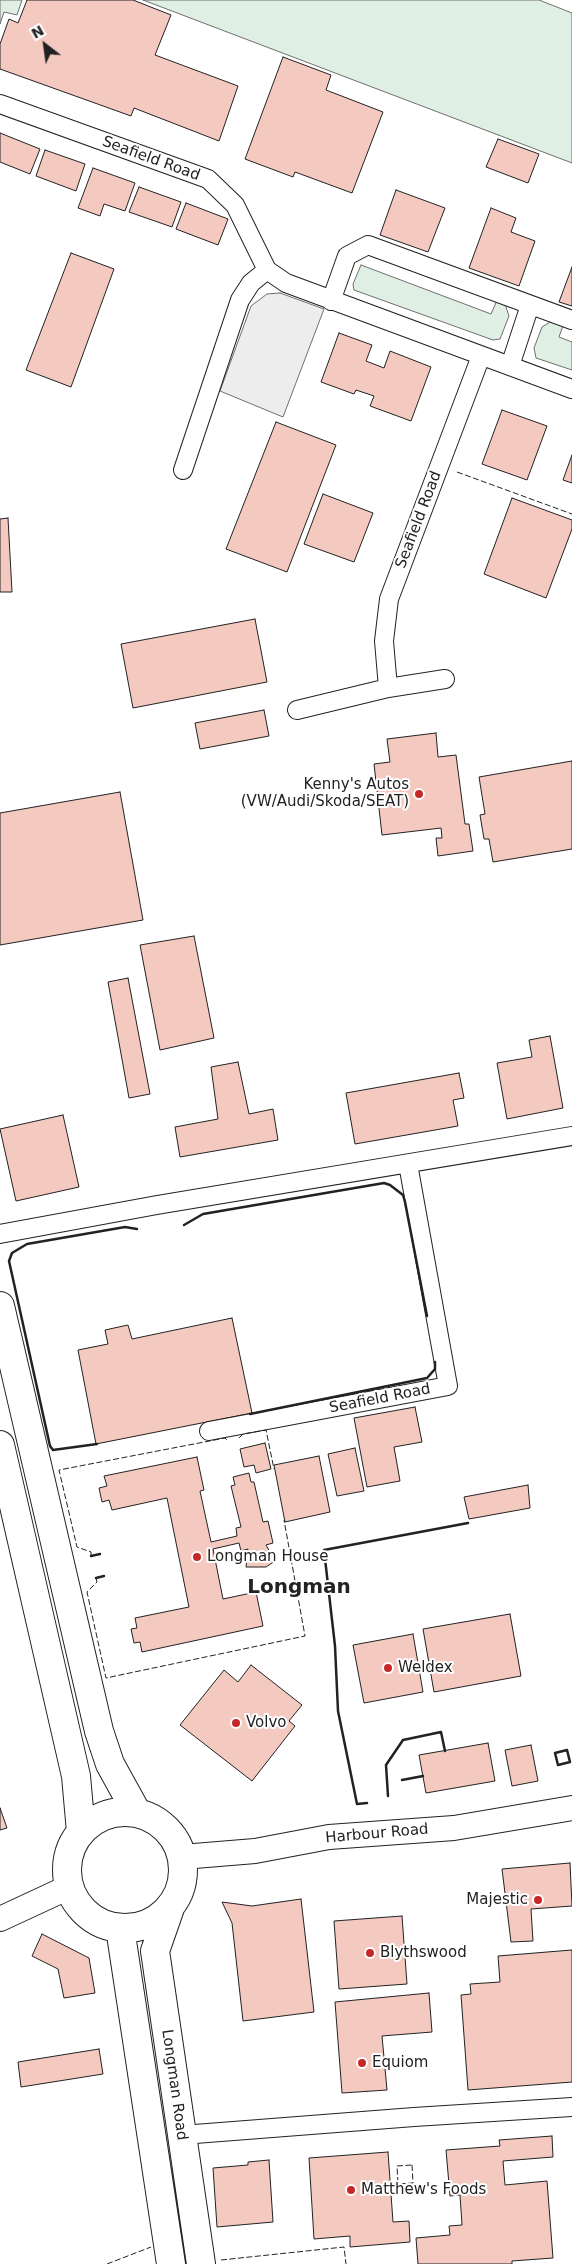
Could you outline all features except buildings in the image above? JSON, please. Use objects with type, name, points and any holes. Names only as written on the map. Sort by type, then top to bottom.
[{"type":"highway","points":[[0,1306],[99,1731],[110,1764],[137,1812]]},
{"type":"highway","points":[[0,1445],[76,1776],[81,1832]]},
{"type":"highway","points":[[122,1812],[137,1812],[153,1818],[166,1828],[176,1841],[182,1857],[184,1875],[179,1893],[170,1908],[156,1920],[138,1927],[120,1928],[104,1924],[88,1915],[77,1902],[69,1887],[67,1868],[71,1849],[81,1832],[92,1822],[106,1815],[122,1812]]},
{"type":"highway","name":"Longman Road","points":[[170,1908],[155,1950],[201,2264]]},
{"type":"highway","name":"Longman Road","points":[[120,1928],[171,2264]]},
{"type":"street","name":"Seafield Road","points":[[0,104],[208,179],[235,205],[267,270]]},
{"type":"street","points":[[331,301],[347,256],[368,245],[572,320]]},
{"type":"street","points":[[182,470],[240,300],[251,283],[267,270],[286,283],[331,301],[572,389]]},
{"type":"street","points":[[510,366],[530,305]]},
{"type":"street","name":"Seafield Road","points":[[388,688],[384,641],[389,599],[481,356]]},
{"type":"street","points":[[297,710],[388,688],[444,679]]},
{"type":"street","points":[[0,1234],[157,1205],[572,1136]]},
{"type":"street","name":"Seafield Road","points":[[209,1431],[448,1386],[408,1164]]},
{"type":"street","name":"Harbour Road","points":[[182,1857],[255,1851],[329,1836],[454,1828],[572,1808]]},
{"type":"street","points":[[0,1919],[69,1887]]},
{"type":"street","points":[[182,2135],[414,2116],[572,2107]]},
{"type":"green space","points":[[0,0],[22,0],[17,15],[4,12],[0,24]]},
{"type":"green space","points":[[143,0],[539,0],[572,13],[572,163]]},
{"type":"green space","points":[[361,265],[491,314],[498,298],[505,304],[509,316],[500,339],[493,340],[354,290],[353,284]]},
{"type":"green space","points":[[558,320],[564,323],[559,337],[572,342],[572,370],[536,358],[534,348],[542,327]]},
{"type":"shaded area","points":[[280,293],[324,309],[283,417],[220,391],[251,306],[267,294]]},
{"type":"fence","points":[[457,472],[572,514]]},
{"type":"fence","points":[[239,1438],[243,1434],[266,1430],[274,1469]]},
{"type":"fence","points":[[91,1556],[91,1552],[77,1547],[59,1470],[225,1438],[228,1441]]},
{"type":"fence","points":[[96,1578],[97,1582],[87,1592],[106,1678],[305,1636],[284,1520]]},
{"type":"fence","points":[[412,2165],[413,2183],[398,2184],[397,2166],[412,2165]]},
{"type":"fence","points":[[107,2264],[151,2247]]},
{"type":"fence","points":[[221,2260],[344,2247],[346,2264]]},
{"type":"wall","points":[[184,1225],[203,1214],[384,1183],[390,1185],[403,1195],[405,1202],[427,1316]]},
{"type":"wall","points":[[97,1444],[53,1450],[50,1446],[9,1261],[12,1253],[27,1244],[125,1227],[137,1229]]},
{"type":"wall","points":[[250,1414],[427,1378],[435,1369],[435,1362]]},
{"type":"wall","points":[[367,1803],[357,1804],[338,1711],[335,1646],[324,1550],[468,1523]]},
{"type":"wall","points":[[91,1556],[100,1554]]},
{"type":"wall","points":[[96,1578],[104,1576]]},
{"type":"wall","points":[[388,1796],[386,1765],[403,1740],[441,1732],[445,1751]]},
{"type":"wall","points":[[567,1750],[570,1762],[558,1765],[555,1753],[567,1750]]},
{"type":"wall","points":[[402,1780],[423,1776]]},
{"type":"place","name":"Kenny's Autos (VW/Audi/Skoda/SEAT)","points":[[419,794]]},
{"type":"place","name":"Longman House","points":[[197,1557]]},
{"type":"place","name":"Weldex","points":[[388,1668]]},
{"type":"place","name":"Volvo","points":[[236,1723]]},
{"type":"place","name":"Majestic","points":[[538,1900]]},
{"type":"place","name":"Blythswood","points":[[370,1953]]},
{"type":"place","name":"Equiom","points":[[362,2063]]},
{"type":"place","name":"Matthew's Foods","points":[[351,2190]]},
{"type":"district","name":"Longman","points":[[299,1588]]}]
